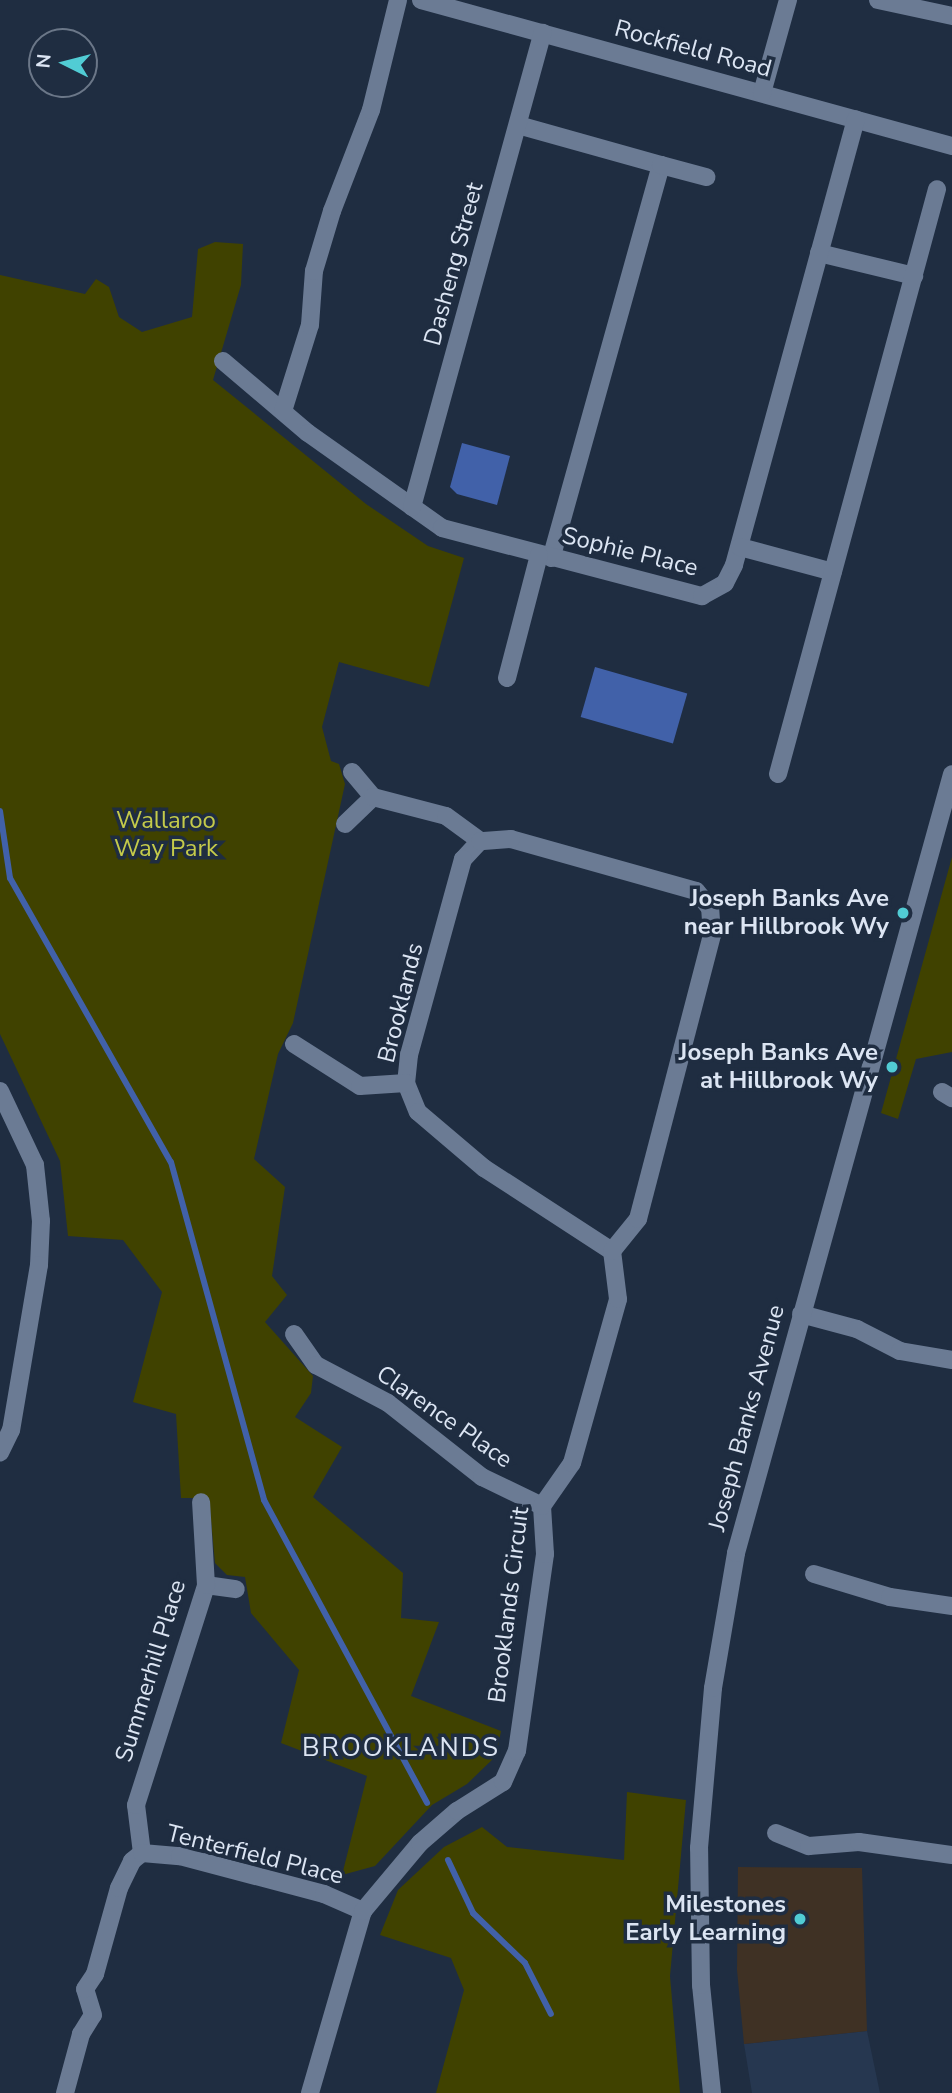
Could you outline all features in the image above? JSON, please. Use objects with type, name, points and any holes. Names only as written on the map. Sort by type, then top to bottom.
[{"type":"street","points":[[283,411],[310,325],[314,271],[332,211],[371,110],[398,0]]},
{"type":"street","name":"Rockfield Road","points":[[421,0],[952,146]]},
{"type":"street","points":[[762,93],[788,0]]},
{"type":"street","points":[[878,0],[952,16]]},
{"type":"street","name":"Dasheng Street","points":[[412,507],[543,33]]},
{"type":"street","name":"Sophie Place","points":[[223,361],[283,411],[442,528],[702,596],[725,583],[740,547],[856,119]]},
{"type":"street","points":[[518,125],[706,177]]},
{"type":"street","points":[[506,678],[661,165]]},
{"type":"street","points":[[778,774],[937,189]]},
{"type":"street","points":[[818,253],[914,276]]},
{"type":"street","points":[[740,547],[833,572]]},
{"type":"street","points":[[352,772],[373,797],[446,816],[480,841],[511,838],[696,891],[710,908],[712,935],[664,1106],[661,1144],[638,1219],[612,1251]]},
{"type":"street","name":"Joseph Banks Avenue","points":[[712,2093],[698,1901],[713,1688],[736,1553],[952,774]]},
{"type":"street","points":[[345,824],[373,797]]},
{"type":"street","name":"Brooklands","points":[[480,841],[463,859],[410,1055],[407,1083],[418,1112],[484,1168],[612,1251]]},
{"type":"street","points":[[295,1044],[360,1086],[407,1083]]},
{"type":"street","points":[[0,1091],[35,1165],[41,1221],[39,1265],[11,1430],[0,1453]]},
{"type":"street","name":"Brooklands Circuit","points":[[310,2093],[363,1911],[421,1843],[457,1811],[503,1782],[517,1751],[545,1555],[542,1506],[572,1463],[618,1299],[612,1251]]},
{"type":"street","points":[[802,1314],[857,1329],[900,1351],[952,1360]]},
{"type":"street","name":"Clarence Place","points":[[294,1334],[316,1366],[388,1403],[482,1476],[542,1506]]},
{"type":"street","name":"Summerhill Place","points":[[142,1853],[136,1805],[206,1585],[201,1502]]},
{"type":"street","points":[[814,1574],[890,1597],[952,1606]]},
{"type":"street","points":[[206,1585],[236,1589]]},
{"type":"street","points":[[776,1833],[809,1846],[859,1842],[952,1855]]},
{"type":"street","name":"Tenterfield Place","points":[[65,2093],[81,2034],[93,2015],[85,1989],[94,1974],[119,1888],[132,1861],[142,1853],[180,1856],[324,1894],[363,1911]]},
{"type":"shaded area","name":"Milestones Early Learning","points":[[738,1867],[862,1868],[867,2031],[744,2044],[737,1970]]},
{"type":"shaded area","points":[[867,2031],[880,2093],[752,2093],[744,2044]]},
{"type":"green space","name":"Wallaroo Way Park","points":[[215,242],[243,244],[241,285],[213,380],[366,504],[428,546],[464,558],[429,687],[339,662],[322,727],[331,761],[339,764],[345,784],[293,1023],[278,1054],[254,1159],[285,1187],[272,1276],[287,1295],[265,1322],[313,1376],[311,1393],[295,1417],[342,1447],[313,1497],[403,1573],[401,1618],[439,1622],[411,1696],[501,1731],[496,1756],[467,1784],[432,1805],[375,1866],[342,1875],[367,1776],[281,1743],[299,1670],[251,1613],[245,1577],[227,1575],[215,1563],[209,1498],[181,1498],[176,1414],[133,1402],[162,1292],[123,1240],[68,1236],[60,1161],[0,1034],[0,275],[85,294],[96,279],[109,287],[119,317],[142,332],[192,317],[198,249]]},
{"type":"green space","points":[[952,857],[952,1052],[916,1059],[898,1119],[881,1113]]},
{"type":"green space","points":[[627,1792],[686,1800],[670,1976],[680,2093],[436,2093],[464,1990],[451,1958],[380,1935],[398,1890],[444,1847],[482,1827],[507,1847],[624,1860]]},
{"type":"water","points":[[462,443],[510,456],[497,505],[457,494],[450,487]]},
{"type":"water","points":[[595,667],[687,693],[673,743],[581,717]]},
{"type":"waterway","points":[[0,811],[10,878],[171,1162],[264,1500],[427,1803]]},
{"type":"waterway","points":[[448,1860],[473,1913],[525,1963],[551,2014]]},
{"type":"place","name":"Joseph Banks Ave near Hillbrook Wy","points":[[903,913]]},
{"type":"place","name":"Joseph Banks Ave at Hillbrook Wy","points":[[892,1067]]},
{"type":"place","name":"Milestones Early Learning","points":[[800,1919]]},
{"type":"district","name":"BROOKLANDS","points":[[401,1748]]}]
